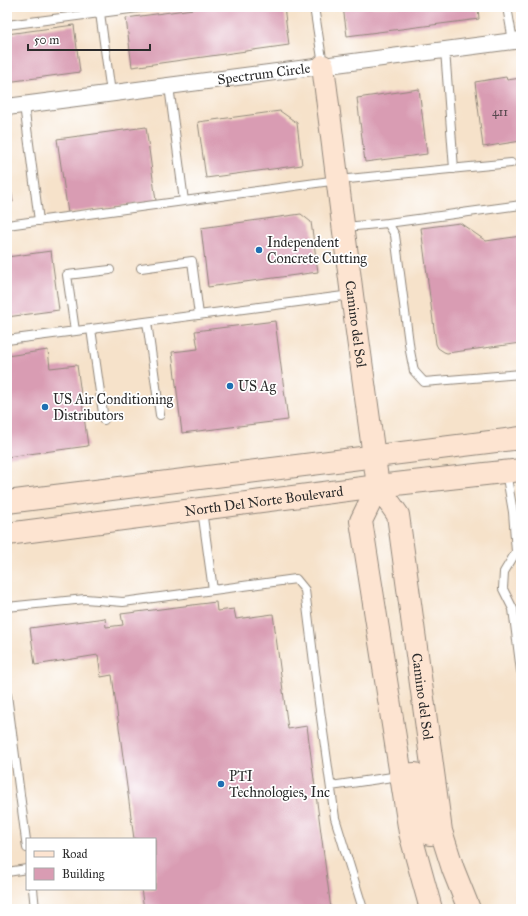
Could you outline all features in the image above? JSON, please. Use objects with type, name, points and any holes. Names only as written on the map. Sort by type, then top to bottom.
[{"type":"street","name":"Spectrum Circle","points":[[7,107],[517,41]]},
{"type":"street","name":"Camino del Sol","points":[[324,66],[352,295],[378,486],[398,515],[440,831],[468,909]]},
{"type":"street","points":[[7,502],[521,438]]},
{"type":"street","name":"North Del Norte Boulevard","points":[[7,534],[202,508],[514,470]]},
{"type":"street","points":[[378,486],[361,521],[410,833],[431,909]]},
{"type":"street","points":[[400,776],[415,774],[422,809],[450,902],[468,909]]},
{"type":"lane","points":[[7,25],[146,7]]},
{"type":"lane","points":[[314,7],[324,66]]},
{"type":"lane","points":[[508,7],[517,41]]},
{"type":"lane","points":[[100,13],[111,93]]},
{"type":"lane","points":[[445,50],[454,169]]},
{"type":"lane","points":[[169,86],[184,201]]},
{"type":"lane","points":[[24,104],[39,221]]},
{"type":"lane","points":[[7,225],[338,180],[511,164]]},
{"type":"lane","points":[[344,227],[388,223],[521,205]]},
{"type":"lane","points":[[388,223],[395,235],[410,352],[414,371],[424,382],[521,374]]},
{"type":"lane","points":[[141,268],[192,261],[199,315]]},
{"type":"lane","points":[[75,331],[67,275],[110,270]]},
{"type":"lane","points":[[7,340],[352,295]]},
{"type":"lane","points":[[147,322],[160,415]]},
{"type":"lane","points":[[91,329],[104,420]]},
{"type":"lane","points":[[514,470],[513,512],[518,552],[504,572],[502,589],[513,609],[521,671]]},
{"type":"lane","points":[[202,508],[213,590]]},
{"type":"lane","points":[[7,607],[85,598],[123,602],[296,579],[305,590],[335,818],[362,909]]},
{"type":"lane","points":[[7,695],[26,840]]},
{"type":"lane","points":[[331,786],[400,776]]},
{"type":"lane","points":[[7,872],[26,869]]},
{"type":"lane","points":[[33,890],[36,909]]},
{"type":"building","points":[[208,7],[284,7],[289,45],[132,67],[126,18]]},
{"type":"building","points":[[343,7],[478,7],[479,19],[347,36]]},
{"type":"building","points":[[74,25],[80,72],[7,82],[7,34]]},
{"type":"building","points":[[506,77],[507,80],[521,78],[521,141],[483,147],[475,82]]},
{"type":"building","points":[[419,89],[427,154],[365,162],[357,98]]},
{"type":"building","points":[[280,111],[297,123],[302,165],[206,178],[198,122]]},
{"type":"building","points":[[146,127],[156,201],[68,213],[57,139]]},
{"type":"building","points":[[7,163],[13,202],[7,203]]},
{"type":"building","name":"Independent Concrete Cutting","points":[[301,214],[311,222],[318,272],[208,287],[201,228]]},
{"type":"building","points":[[460,223],[486,241],[521,236],[521,343],[447,353],[438,348],[436,344],[421,228]]},
{"type":"building","points":[[51,251],[59,310],[7,317],[7,257]]},
{"type":"building","name":"US Ag","points":[[275,321],[288,420],[182,433],[172,352],[198,349],[195,331]]},
{"type":"building","name":"US Air Conditioning Distributors","points":[[48,350],[50,368],[77,365],[88,446],[7,457],[7,356]]},
{"type":"building","name":"PTI Technologies, Inc","points":[[216,602],[217,611],[234,609],[236,619],[273,614],[288,729],[307,726],[331,909],[144,909],[141,890],[156,890],[156,838],[134,838],[112,675],[101,677],[98,655],[35,665],[30,628],[105,618],[106,627],[123,625],[121,614]]},
{"type":"place","name":"Independent Concrete Cutting","points":[[259,250]]},
{"type":"place","name":"US Ag","points":[[230,386]]},
{"type":"place","name":"US Air Conditioning Distributors","points":[[45,407]]},
{"type":"place","name":"PTI Technologies, Inc","points":[[221,784]]}]
